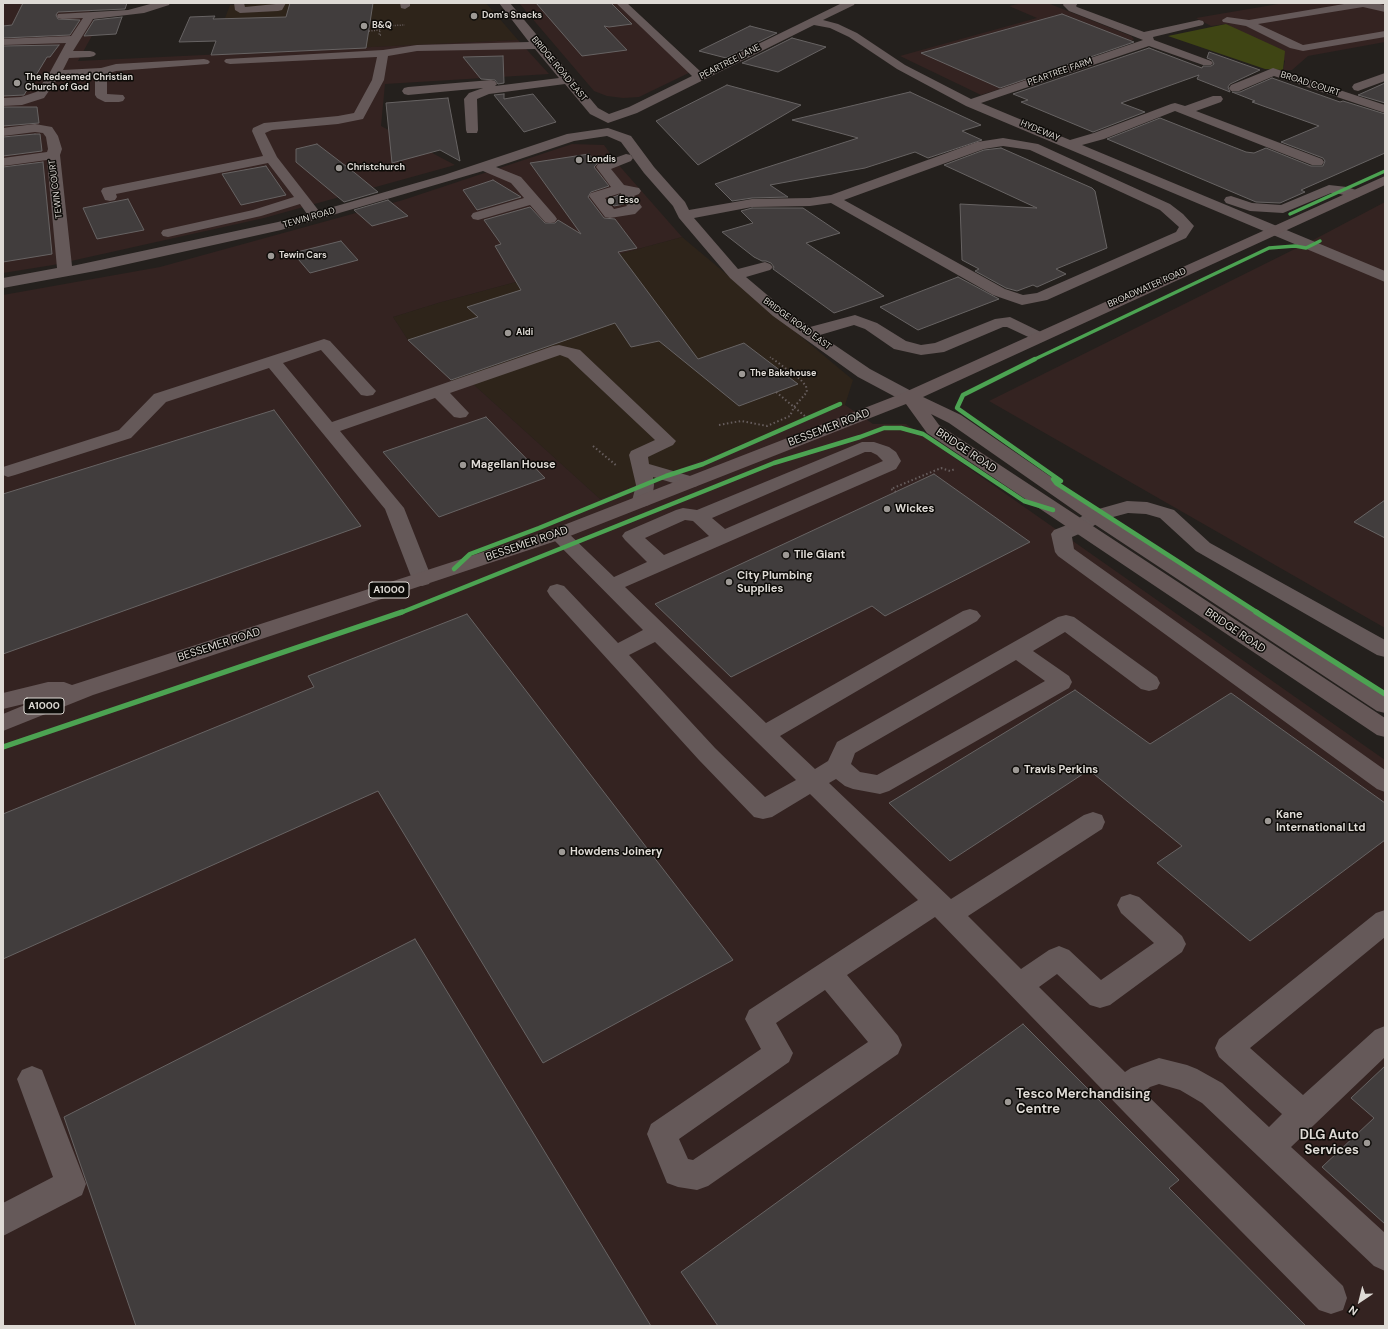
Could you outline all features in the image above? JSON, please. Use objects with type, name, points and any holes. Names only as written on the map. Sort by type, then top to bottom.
[{"type":"main road","name":"BROADWATER ROAD","points":[[909,397],[1385,180]]},
{"type":"main road","name":"BESSEMER ROAD","points":[[3,723],[85,689],[558,534],[909,397]]},
{"type":"main road","name":"BRIDGE ROAD","points":[[909,397],[933,429],[1385,705]]},
{"type":"main road","name":"BRIDGE ROAD","points":[[1087,522],[1385,729]]},
{"type":"main road","points":[[3,700],[48,690],[85,689]]},
{"type":"street","points":[[101,3],[100,10],[105,15]]},
{"type":"street","points":[[62,16],[105,15],[144,10],[161,3],[165,3]]},
{"type":"street","points":[[239,3],[240,10],[278,8],[281,3]]},
{"type":"street","name":"BRIDGE ROAD EAST","points":[[504,3],[594,111],[608,126],[626,139],[649,170],[680,205],[684,215],[735,275],[779,313],[864,373],[909,397]]},
{"type":"street","points":[[621,3],[700,77]]},
{"type":"street","name":"PEARTREE LANE","points":[[608,126],[633,110],[850,3]]},
{"type":"street","points":[[1073,3],[1068,5],[1073,9],[1207,62]]},
{"type":"street","points":[[1226,20],[1252,24],[1363,4],[1385,9]]},
{"type":"street","points":[[3,102],[22,102],[40,95],[55,74],[74,40],[90,16]]},
{"type":"street","name":"HYDEWAY","points":[[812,21],[834,26],[842,30],[865,43],[901,67],[976,105],[1385,277]]},
{"type":"street","name":"PEARTREE FARM","points":[[976,105],[1146,39],[1199,23]]},
{"type":"street","points":[[1252,24],[1251,25],[1276,37],[1303,48],[1385,34]]},
{"type":"street","points":[[792,31],[825,28],[842,30]]},
{"type":"street","points":[[1276,37],[1299,34]]},
{"type":"street","points":[[3,42],[74,40]]},
{"type":"street","points":[[230,61],[383,53],[417,48],[539,45]]},
{"type":"street","points":[[1292,61],[1299,47]]},
{"type":"street","points":[[316,216],[271,158],[258,131],[269,126],[338,120],[359,116],[378,80],[383,53]]},
{"type":"street","points":[[65,55],[90,54]]},
{"type":"street","points":[[55,74],[101,72],[116,68],[204,62]]},
{"type":"street","points":[[101,72],[101,95],[106,98],[120,98]]},
{"type":"street","name":"BROAD COURT","points":[[1235,88],[1273,72],[1385,109]]},
{"type":"street","points":[[1358,87],[1385,77]]},
{"type":"street","points":[[472,130],[470,99],[479,93],[568,80]]},
{"type":"street","points":[[408,91],[499,84],[512,87]]},
{"type":"street","points":[[976,105],[1033,90]]},
{"type":"street","points":[[1184,111],[1217,99]]},
{"type":"street","points":[[1066,142],[1099,136],[1175,107],[1317,162]]},
{"type":"street","points":[[1066,142],[1115,118]]},
{"type":"street","name":"BRIDGE ROAD EAST","points":[[608,126],[613,143],[656,194],[667,206],[684,215]]},
{"type":"street","name":"TEWIN ROAD","points":[[3,283],[65,272],[274,228],[485,167],[608,126]]},
{"type":"street","points":[[3,132],[35,128],[48,130],[51,132],[54,142],[55,149],[53,156]]},
{"type":"street","points":[[684,215],[752,203],[810,202],[833,199],[982,145],[1003,142],[1033,147],[1152,201],[1165,207],[1187,226],[1181,235],[1041,297],[1022,300],[999,292],[833,199]]},
{"type":"street","name":"TEWIN COURT","points":[[3,162],[53,156],[65,272]]},
{"type":"street","points":[[110,197],[108,191],[271,158]]},
{"type":"street","points":[[626,158],[603,166],[626,190],[656,194]]},
{"type":"street","points":[[485,167],[516,180],[550,219]]},
{"type":"street","points":[[1185,193],[1199,187],[1250,206],[1283,209],[1329,188],[1354,194]]},
{"type":"street","points":[[168,233],[256,213],[303,199]]},
{"type":"street","points":[[478,216],[534,200]]},
{"type":"street","points":[[735,275],[765,267]]},
{"type":"street","points":[[808,333],[855,320],[871,326],[900,345],[921,350],[938,348],[1001,322],[1010,322],[1039,337]]},
{"type":"street","points":[[8,471],[125,434],[160,398],[324,344],[367,391]]},
{"type":"street","points":[[329,429],[559,350],[574,354],[667,441],[638,455],[645,486],[642,501]]},
{"type":"street","points":[[272,361],[394,508],[422,579]]},
{"type":"street","points":[[438,391],[460,413]]},
{"type":"street","points":[[610,586],[722,538],[889,465],[892,461],[890,456],[883,451],[874,448],[862,447],[699,516],[683,514],[632,536],[661,564]]},
{"type":"street","points":[[642,468],[690,482]]},
{"type":"street","points":[[1385,650],[1203,547],[1167,514],[1147,508],[1127,507],[1087,522],[1061,534],[1065,552],[1385,784]]},
{"type":"street","points":[[699,516],[722,538]]},
{"type":"street","points":[[558,534],[943,908],[1331,1298]]},
{"type":"street","points":[[557,591],[707,754],[763,810],[838,767],[845,748],[1066,622],[1150,683]]},
{"type":"street","points":[[764,735],[970,616]]},
{"type":"street","points":[[615,653],[658,632]]},
{"type":"street","points":[[838,767],[853,780],[880,785],[1062,682],[1017,650]]},
{"type":"street","points":[[829,974],[888,1044],[697,1175],[678,1172],[662,1134],[779,1053],[759,1019],[829,974],[1093,822]]},
{"type":"street","points":[[1020,985],[1059,958],[1100,996],[1173,944],[1130,905]]},
{"type":"street","points":[[1303,1114],[1229,1048],[1385,921]]},
{"type":"street","points":[[1270,1147],[1303,1114],[1385,1039]]},
{"type":"street","points":[[1123,1090],[1141,1077],[1159,1071],[1187,1078],[1212,1093],[1385,1255]]},
{"type":"street","points":[[3,1220],[71,1184],[32,1078]]},
{"type":"path","points":[[369,31],[380,30]]},
{"type":"path","points":[[719,425],[741,421],[767,426],[790,416],[794,407],[807,392],[806,386],[770,357]]},
{"type":"path","points":[[776,392],[808,418]]},
{"type":"path","points":[[801,421],[814,415]]},
{"type":"path","points":[[896,492],[891,490],[940,468],[950,471],[956,468]]},
{"type":"shaded area","points":[[3,3],[95,3],[87,17],[99,23],[78,61],[518,40],[549,74],[385,84],[381,126],[455,165],[264,218],[53,265],[3,273]]},
{"type":"shaded area","name":"B&Q","points":[[295,3],[486,3],[518,40],[211,55],[230,5]]},
{"type":"shaded area","points":[[519,3],[626,3],[697,69],[639,97],[623,98],[607,96],[594,91]]},
{"type":"shaded area","points":[[1022,3],[1054,3],[1050,4],[1131,36],[1134,39],[1128,43],[1082,57],[1079,63],[981,95],[900,56],[1037,18],[1009,6]]},
{"type":"shaded area","points":[[1284,3],[1385,3],[1385,42],[1308,56],[1292,70],[1283,70],[1285,61],[1226,24],[1211,26],[1196,18]]},
{"type":"shaded area","points":[[572,144],[604,145],[616,162],[682,237],[438,303],[393,317],[408,340],[452,381],[473,384],[600,499],[845,405],[873,424],[906,424],[1385,760],[1385,1326],[3,1326],[3,295],[160,267],[403,200]]},
{"type":"shaded area","points":[[1385,202],[1385,628],[989,401],[1317,238]]},
{"type":"shaded area","points":[[682,237],[853,380],[845,405],[600,499],[473,384],[452,381],[408,340],[393,317],[438,303]]},
{"type":"green space","points":[[1226,24],[1285,51],[1283,70],[1265,69],[1168,36]]},
{"type":"building","points":[[23,3],[127,3],[125,9],[58,12],[56,15],[58,19],[80,20],[70,35],[3,38],[3,26],[12,25]]},
{"type":"building","points":[[290,3],[373,3],[366,48],[211,55],[216,41],[179,42],[190,17],[215,16],[213,19],[286,17]]},
{"type":"building","points":[[536,3],[611,3],[632,24],[609,27],[604,26],[627,50],[582,56]]},
{"type":"building","points":[[1062,14],[1134,42],[1000,88],[921,53]]},
{"type":"building","points":[[122,17],[116,34],[84,36],[94,20]]},
{"type":"building","points":[[750,26],[777,33],[726,58],[699,51]]},
{"type":"building","points":[[792,38],[826,47],[778,72],[742,63]]},
{"type":"building","points":[[59,45],[50,57],[47,57],[24,95],[3,96],[3,46]]},
{"type":"building","points":[[1149,48],[1202,68],[1203,66],[1211,66],[1214,64],[1212,60],[1207,58],[1209,52],[1260,70],[1230,84],[1228,87],[1230,92],[1197,79],[1199,75],[1121,103],[1145,112],[1093,132],[1021,102],[1028,100],[1013,94]]},
{"type":"building","points":[[503,56],[504,83],[498,84],[495,80],[481,79],[463,57]]},
{"type":"building","points":[[1272,78],[1340,102],[1343,101],[1385,114],[1385,153],[1301,190],[1305,192],[1280,203],[1256,202],[1107,139],[1160,118],[1246,152],[1254,153],[1266,148],[1311,166],[1323,166],[1325,161],[1323,158],[1281,142],[1319,126],[1252,102],[1255,101],[1232,92],[1240,92]]},
{"type":"building","points":[[1385,83],[1385,103],[1358,95]]},
{"type":"building","points":[[727,85],[801,105],[698,165],[656,121]]},
{"type":"building","points":[[910,92],[981,125],[962,131],[982,140],[928,158],[915,152],[865,168],[770,185],[788,197],[752,198],[732,201],[715,184],[858,138],[792,120]]},
{"type":"building","points":[[504,94],[504,99],[533,94],[556,122],[524,132],[494,95]]},
{"type":"building","points":[[448,98],[460,161],[440,150],[392,163],[386,103]]},
{"type":"building","points":[[3,107],[37,107],[39,123],[3,126]]},
{"type":"building","points":[[40,134],[42,151],[3,156],[3,137]]},
{"type":"building","name":"Christchurch","points":[[317,144],[378,192],[344,202],[296,162],[296,149]]},
{"type":"building","points":[[1001,148],[1092,188],[1095,191],[1107,248],[1056,269],[1066,274],[1037,287],[1033,285],[1017,291],[1006,288],[975,271],[979,269],[962,260],[960,204],[1037,208],[944,165],[984,150]]},
{"type":"building","points":[[589,154],[595,162],[604,160],[594,167],[609,186],[591,192],[588,197],[604,218],[615,219],[637,248],[618,252],[698,359],[744,343],[798,384],[739,406],[659,341],[631,347],[615,323],[451,380],[408,340],[478,317],[467,307],[521,290],[495,246],[501,244],[484,220],[530,207],[545,223],[555,223],[558,220],[581,234],[530,163]]},
{"type":"building","points":[[43,162],[52,254],[3,262],[3,167]]},
{"type":"building","points":[[266,166],[286,195],[241,205],[222,174]]},
{"type":"building","points":[[493,180],[521,197],[477,210],[463,190]]},
{"type":"building","points":[[619,195],[624,204],[614,206],[608,199]]},
{"type":"building","points":[[128,199],[144,230],[97,239],[83,208]]},
{"type":"building","points":[[388,200],[408,216],[372,226],[354,210]]},
{"type":"building","points":[[752,208],[803,208],[840,233],[806,243],[884,296],[834,313],[773,269],[774,267],[771,263],[754,257],[722,232],[753,223],[741,211]]},
{"type":"building","points":[[341,241],[358,260],[310,273],[293,253]]},
{"type":"building","points":[[958,277],[999,299],[918,330],[880,307]]},
{"type":"building","points":[[274,410],[361,526],[3,654],[3,494]]},
{"type":"building","name":"Magellan House","points":[[486,417],[545,478],[439,517],[383,452]]},
{"type":"building","points":[[934,474],[1030,542],[885,616],[872,606],[731,677],[655,604]]},
{"type":"building","points":[[1385,500],[1385,538],[1354,522]]},
{"type":"building","points":[[467,614],[733,960],[543,1063],[378,791],[3,959],[3,814],[314,687],[308,676]]},
{"type":"building","name":"Kane International Ltd","points":[[1075,690],[1150,744],[1231,693],[1385,803],[1385,840],[1250,941],[1157,863],[1182,846],[1089,770],[950,861],[889,803]]},
{"type":"building","points":[[415,939],[651,1326],[136,1326],[64,1117]]},
{"type":"building","name":"Tesco Merchandising Centre","points":[[1023,1024],[1179,1180],[1169,1188],[1306,1326],[718,1326],[681,1272]]},
{"type":"building","name":"DLG Auto Services","points":[[1385,1066],[1385,1224],[1322,1167],[1374,1118],[1351,1098]]},
{"type":"cycle path","points":[[1290,214],[1385,171]]},
{"type":"cycle path","points":[[1056,483],[1061,481],[957,408],[963,395],[1101,327],[1269,248],[1295,246],[1306,248],[1320,241]]},
{"type":"cycle path","points":[[454,569],[470,554],[539,528],[666,476],[703,464],[840,404]]},
{"type":"cycle path","points":[[3,747],[396,614],[774,463],[860,437],[884,428],[901,428],[923,434],[1024,501],[1053,510]]},
{"type":"cycle path","points":[[1053,479],[1056,483],[1102,513],[1385,694]]},
{"type":"place","name":"Dom's Snacks","points":[[474,16]]},
{"type":"place","name":"B&Q","points":[[364,26]]},
{"type":"place","name":"The Redeemed Christian Church of God","points":[[17,83]]},
{"type":"place","name":"Londis","points":[[579,160]]},
{"type":"place","name":"Christchurch","points":[[339,168]]},
{"type":"place","name":"Esso","points":[[611,201]]},
{"type":"place","name":"Tewin Cars","points":[[271,256]]},
{"type":"place","name":"Aldi","points":[[508,333]]},
{"type":"place","name":"The Bakehouse","points":[[742,374]]},
{"type":"place","name":"Magellan House","points":[[463,465]]},
{"type":"place","name":"Wickes","points":[[887,509]]},
{"type":"place","name":"Tile Giant","points":[[786,555]]},
{"type":"place","name":"City Plumbing Supplies","points":[[729,582]]},
{"type":"place","name":"Travis Perkins","points":[[1016,770]]},
{"type":"place","name":"Kane International Ltd","points":[[1268,821]]},
{"type":"place","name":"Howdens Joinery","points":[[562,852]]},
{"type":"place","name":"Tesco Merchandising Centre","points":[[1008,1102]]},
{"type":"place","name":"DLG Auto Services","points":[[1367,1143]]}]
